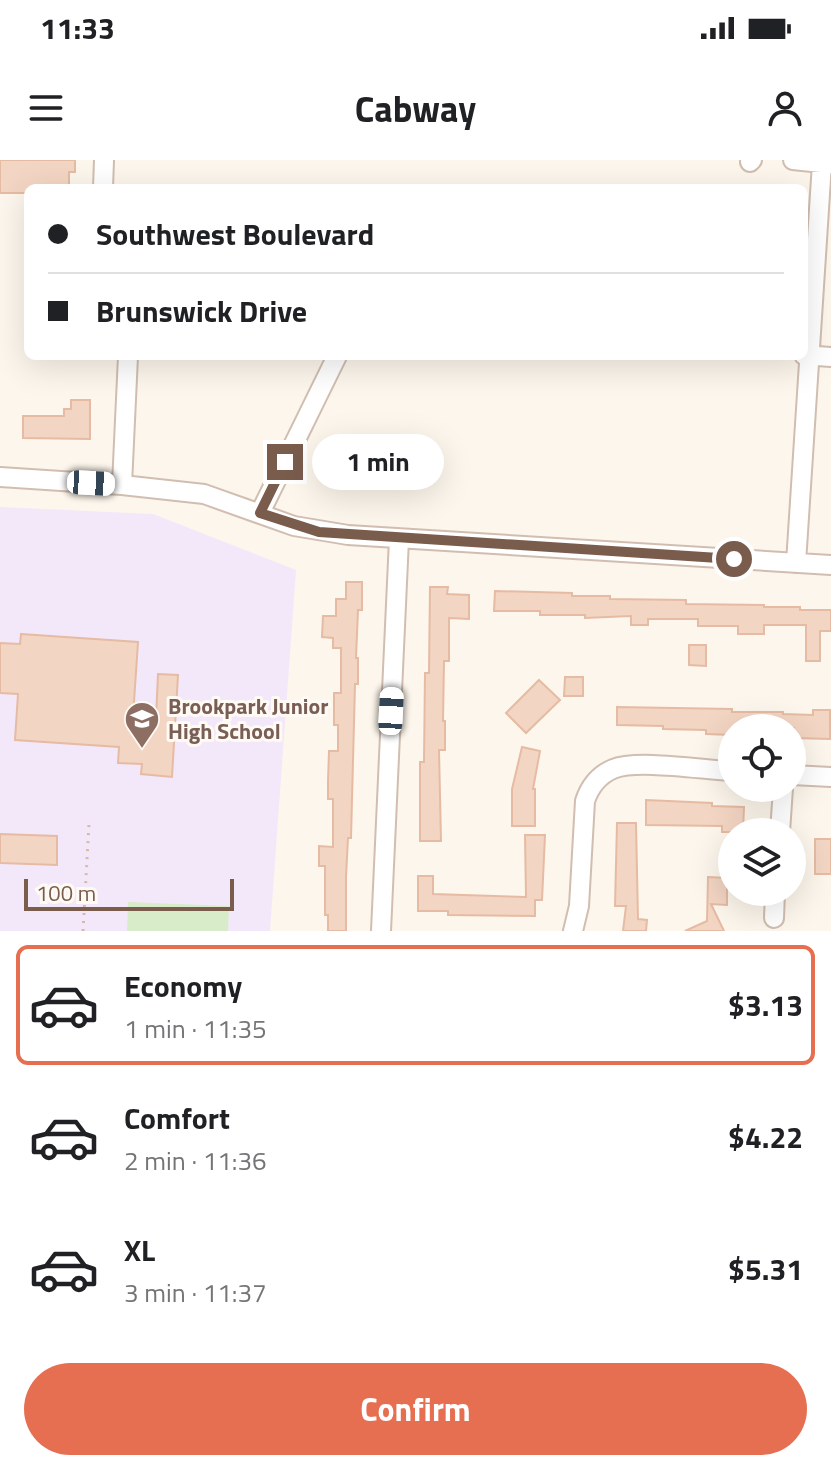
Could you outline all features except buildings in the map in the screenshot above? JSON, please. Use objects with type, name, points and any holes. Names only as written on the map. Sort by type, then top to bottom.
[{"type":"street","points":[[103,184],[104,160]]},
{"type":"street","points":[[793,160],[827,164],[808,345]]},
{"type":"street","points":[[808,355],[831,357]]},
{"type":"street","points":[[122,485],[128,360]]},
{"type":"street","points":[[260,513],[335,360]]},
{"type":"street","points":[[796,563],[807,360]]},
{"type":"street","points":[[0,477],[204,494],[319,532],[831,565]]},
{"type":"street","points":[[381,931],[399,539]]},
{"type":"street","points":[[573,931],[579,906],[585,801],[594,770],[623,766],[718,770]]},
{"type":"street","points":[[806,776],[831,777]]},
{"type":"street","points":[[774,906],[774,918]]},
{"type":"path","points":[[83,931],[89,824]]},
{"type":"shaded area","name":"Brookpark Junior High School","points":[[0,507],[153,514],[296,570],[270,931],[0,931]]},
{"type":"green space","points":[[128,902],[229,906],[228,931],[127,931]]},
{"type":"place","name":"Brookpark Junior High School","points":[[142,750]]},
{"type":"route","points":[[285,462],[260,513],[319,532],[734,559]]}]
